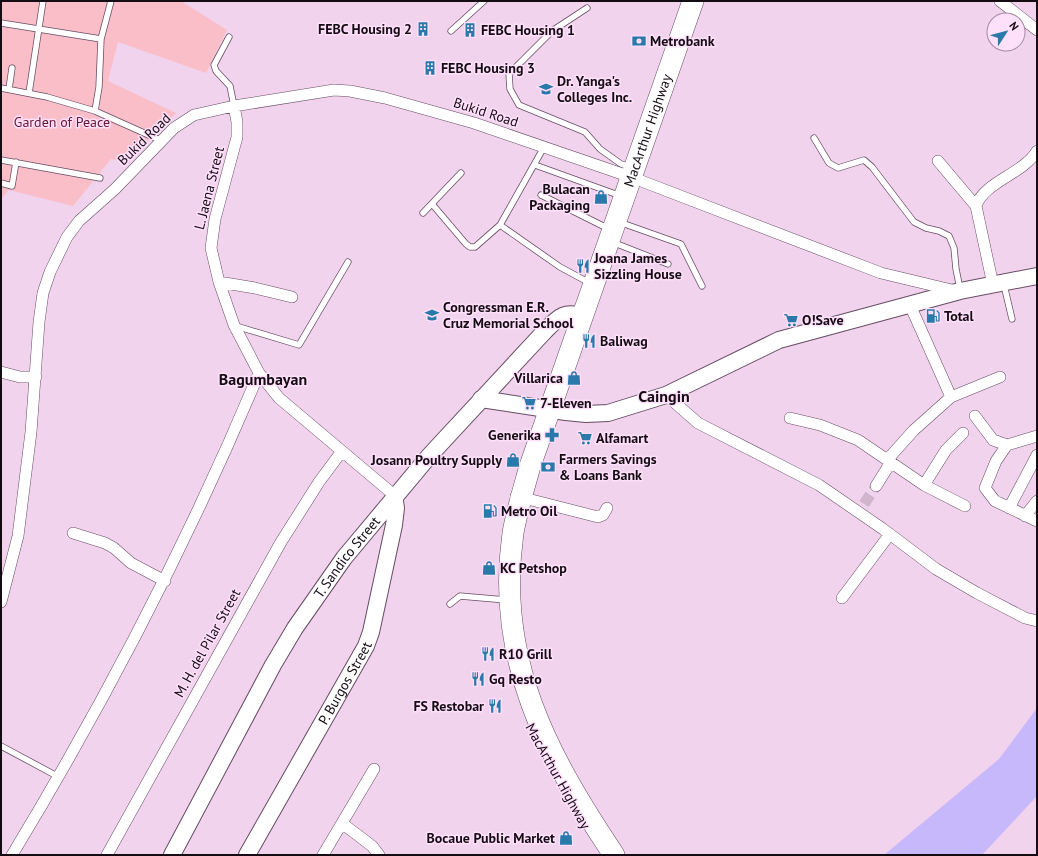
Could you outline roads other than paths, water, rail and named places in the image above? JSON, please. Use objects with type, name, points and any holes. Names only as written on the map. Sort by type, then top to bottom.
[{"type":"highway","name":"MacArthur Highway","points":[[602,855],[542,754],[521,706],[509,668],[503,542],[545,409],[579,315],[625,197],[629,174],[693,1]]},
{"type":"highway","name":"MacArthur Highway","points":[[579,315],[586,281],[610,238]]},
{"type":"highway","name":"MacArthur Highway","points":[[505,600],[519,665],[539,725],[569,784],[614,855]]},
{"type":"main road","points":[[481,399],[586,414],[608,413],[666,395],[779,340],[959,292],[1037,276]]},
{"type":"main road","name":"T. Sandico Street","points":[[172,855],[263,684],[295,628],[344,558],[394,495],[551,324],[565,314],[579,315]]},
{"type":"main road","name":"P. Burgos Street","points":[[247,855],[366,646],[371,632],[394,525],[396,508],[394,495]]},
{"type":"street","points":[[1000,1],[1037,30]]},
{"type":"street","name":"Bukid Road","points":[[1,602],[18,536],[31,432],[39,322],[43,292],[50,272],[67,238],[79,221],[115,189],[174,128],[194,115],[234,106],[334,90],[350,91],[385,98],[431,110],[629,174],[881,272],[959,292]]},
{"type":"street","name":"L. Jaena Street","points":[[234,106],[237,122],[237,137],[212,234],[211,248],[219,282],[234,325],[259,373],[279,398],[394,495]]},
{"type":"street","points":[[976,206],[979,199],[985,192],[1020,169],[1037,151]]},
{"type":"street","points":[[938,161],[976,206],[998,284]]},
{"type":"street","points":[[219,282],[255,288],[292,297]]},
{"type":"street","points":[[910,305],[951,397]]},
{"type":"street","points":[[1,372],[20,377],[36,377]]},
{"type":"street","points":[[12,855],[165,581],[223,460],[259,373]]},
{"type":"street","points":[[876,486],[889,461],[914,430],[951,397],[1000,377]]},
{"type":"street","points":[[666,395],[698,423],[819,485],[861,509],[890,534],[936,569],[976,593],[1025,618],[1037,621]]},
{"type":"street","points":[[975,416],[993,440],[1007,445],[1037,436]]},
{"type":"street","points":[[790,418],[820,425],[858,440],[924,485],[965,506]]},
{"type":"street","points":[[924,485],[946,450],[963,433]]},
{"type":"street","points":[[1007,445],[996,461],[985,488],[995,501],[1037,521]]},
{"type":"street","name":"M. H. del Pilar Street","points":[[108,855],[281,542],[319,482],[342,451]]},
{"type":"street","points":[[1009,508],[1037,455]]},
{"type":"street","points":[[517,496],[598,517],[603,515],[607,508]]},
{"type":"street","points":[[1025,516],[1037,501]]},
{"type":"street","points":[[72,533],[106,543],[131,563],[165,581]]},
{"type":"street","points":[[842,598],[890,534]]},
{"type":"street","points":[[323,855],[343,824],[374,769]]},
{"type":"street","points":[[343,824],[372,846],[379,855]]},
{"type":"lane","points":[[29,94],[43,1]]},
{"type":"lane","points":[[95,111],[99,88],[101,39],[111,1]]},
{"type":"lane","points":[[451,30],[484,1]]},
{"type":"lane","points":[[587,8],[552,31],[510,74],[510,89],[519,105],[585,132],[600,149],[621,164],[629,174]]},
{"type":"lane","points":[[1,22],[39,30],[101,39]]},
{"type":"lane","points":[[229,37],[214,66],[216,71],[230,86],[234,106]]},
{"type":"lane","points":[[9,89],[12,68]]},
{"type":"lane","points":[[1,88],[95,111],[162,141]]},
{"type":"lane","points":[[814,138],[829,163],[838,168],[864,160],[872,167],[914,222],[949,236],[954,248],[959,292]]},
{"type":"lane","points":[[432,204],[470,248],[475,247],[500,225],[544,147]]},
{"type":"lane","points":[[1,160],[100,178]]},
{"type":"lane","points":[[1,183],[12,186],[16,162]]},
{"type":"lane","points":[[535,165],[625,197]]},
{"type":"lane","points":[[423,213],[461,173]]},
{"type":"lane","points":[[541,195],[610,238],[668,264]]},
{"type":"lane","points":[[500,225],[560,267],[586,281]]},
{"type":"lane","points":[[610,238],[681,244],[702,286]]},
{"type":"lane","points":[[234,325],[299,345],[348,262]]},
{"type":"lane","points":[[998,284],[1012,319]]},
{"type":"lane","points":[[450,604],[460,596],[505,600]]},
{"type":"lane","points":[[1,746],[57,776]]},
{"type":"tunnel","points":[[864,504],[876,486]]},
{"type":"place","name":"FEBC Housing 2","points":[[423,29]]},
{"type":"place","name":"FEBC Housing 1","points":[[470,30]]},
{"type":"place","name":"Metrobank","points":[[639,41]]},
{"type":"place","name":"FEBC Housing 3","points":[[430,68]]},
{"type":"place","name":"Dr. Yanga's Colleges Inc.","points":[[546,89]]},
{"type":"place","name":"Bulacan Packaging","points":[[601,197]]},
{"type":"place","name":"Joana James Sizzling House","points":[[583,266]]},
{"type":"place","name":"Congressman E.R. Cruz Memorial School","points":[[432,315]]},
{"type":"place","name":"Total","points":[[933,316]]},
{"type":"place","name":"O!Save","points":[[791,320]]},
{"type":"place","name":"Baliwag","points":[[589,341]]},
{"type":"place","name":"Villarica","points":[[574,378]]},
{"type":"place","name":"7-Eleven","points":[[529,403]]},
{"type":"place","name":"Generika","points":[[552,435]]},
{"type":"place","name":"Alfamart","points":[[585,438]]},
{"type":"place","name":"Josann Poultry Supply","points":[[513,460]]},
{"type":"place","name":"Farmers Savings & Loans Bank","points":[[548,467]]},
{"type":"place","name":"Metro Oil","points":[[490,511]]},
{"type":"place","name":"KC Petshop","points":[[489,568]]},
{"type":"place","name":"R10 Grill","points":[[488,654]]},
{"type":"place","name":"Gq Resto","points":[[478,679]]},
{"type":"place","name":"FS Restobar","points":[[495,706]]},
{"type":"place","name":"Bocaue Public Market","points":[[566,838]]},
{"type":"district","name":"Bagumbayan","points":[[263,379]]},
{"type":"district","name":"Caingin","points":[[664,396]]},
{"type":"park label","name":"Garden of Peace","points":[[62,122]]}]
